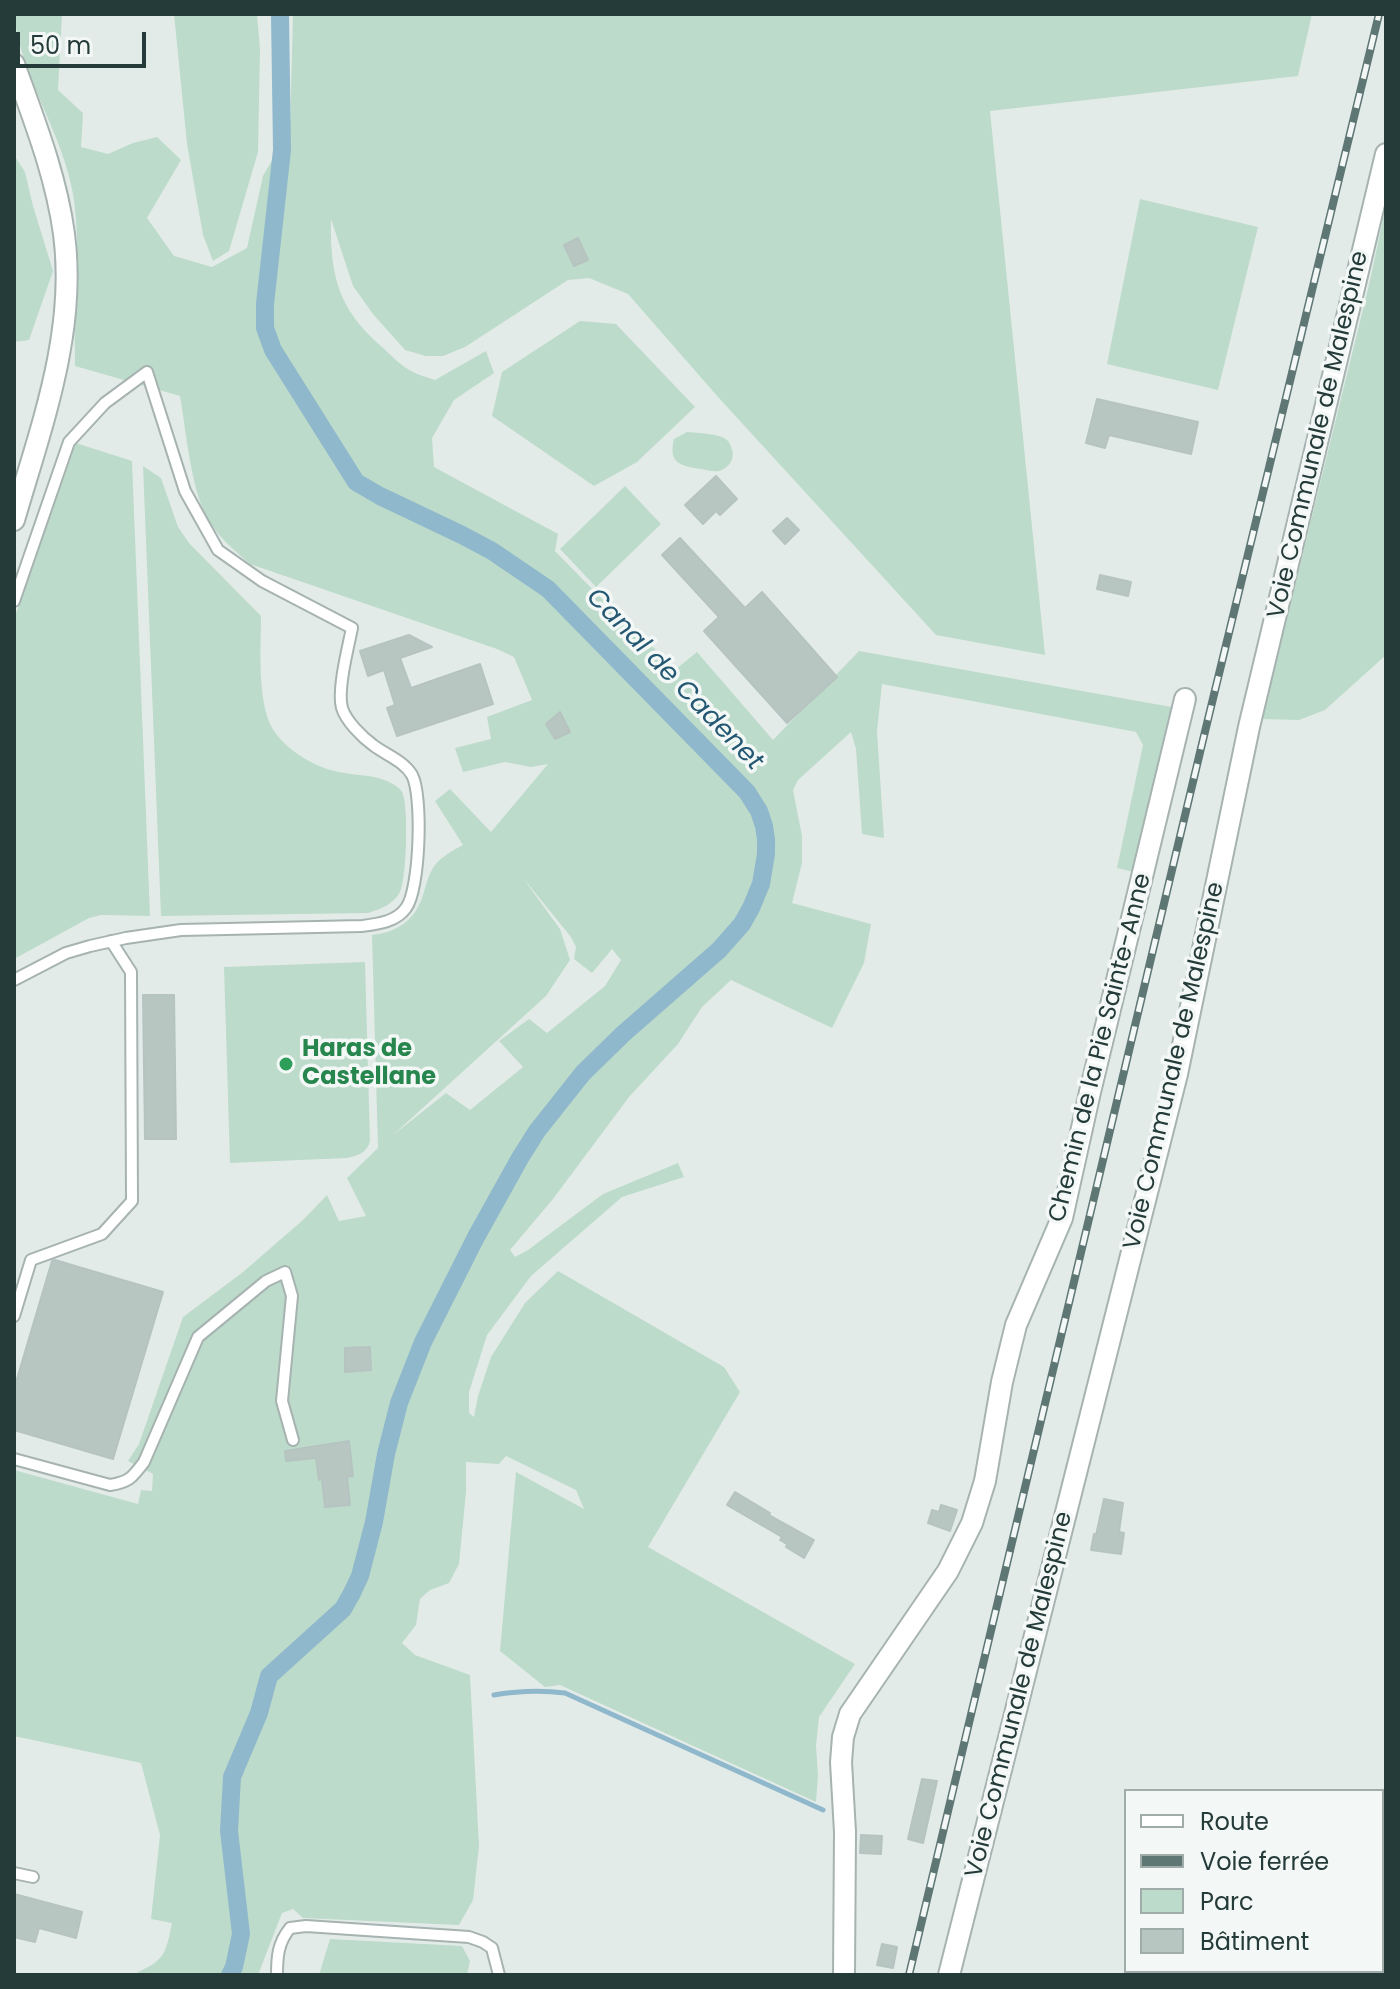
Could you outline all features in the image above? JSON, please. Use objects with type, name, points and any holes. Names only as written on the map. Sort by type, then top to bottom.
[{"type":"street","points":[[14,64],[54,184],[64,235],[66,289],[63,335],[52,392],[14,520]]},
{"type":"street","name":"Voie Communale de Malespine","points":[[949,1975],[1177,1074],[1249,727],[1386,154]]},
{"type":"street","name":"Chemin de la Pie Sainte-Anne","points":[[844,1975],[843,1737],[850,1714],[948,1571],[972,1523],[985,1481],[1002,1382],[1016,1325],[1062,1218],[1185,699]]},
{"type":"lane","points":[[14,601],[69,442],[105,403],[147,372],[185,491],[218,550],[262,581],[352,628],[341,688],[342,708],[351,724],[372,745],[394,758],[412,775],[416,789],[418,862],[414,893],[399,916],[389,921],[362,926],[181,930],[111,941],[66,953],[14,980]]},
{"type":"lane","points":[[14,1316],[31,1260],[102,1234],[132,1201],[131,972],[111,941]]},
{"type":"lane","points":[[14,1459],[110,1485],[124,1483],[133,1477],[144,1462],[198,1337],[266,1281],[285,1272],[292,1296],[282,1401],[293,1440]]},
{"type":"lane","points":[[14,1873],[33,1877]]},
{"type":"lane","points":[[277,1975],[277,1955],[282,1939],[290,1928],[306,1926],[469,1937],[492,1948],[499,1975]]},
{"type":"green space","points":[[14,14],[62,14],[58,90],[83,113],[81,147],[108,154],[157,137],[181,160],[147,218],[174,256],[212,267],[247,248],[263,176],[290,129],[293,14],[1312,14],[1298,76],[990,111],[1045,655],[936,635],[628,294],[589,278],[568,280],[465,347],[443,356],[426,356],[405,350],[353,286],[331,219],[332,258],[346,305],[367,333],[400,363],[435,380],[486,351],[494,373],[454,400],[432,438],[434,467],[558,534],[555,551],[601,598],[676,669],[697,652],[773,740],[859,651],[1177,708],[1138,873],[1117,868],[1143,745],[1136,732],[882,684],[877,731],[884,838],[862,834],[856,749],[851,732],[798,780],[793,790],[802,836],[802,863],[792,903],[871,924],[864,963],[832,1028],[731,980],[702,1007],[678,1044],[629,1097],[553,1199],[510,1250],[515,1257],[603,1194],[678,1163],[684,1177],[622,1197],[531,1276],[487,1335],[469,1392],[469,1413],[474,1417],[491,1357],[525,1303],[558,1271],[724,1367],[740,1392],[648,1547],[855,1664],[819,1717],[816,1802],[560,1685],[545,1687],[500,1651],[516,1472],[584,1509],[576,1490],[506,1456],[499,1464],[466,1462],[459,1564],[449,1583],[430,1590],[420,1599],[416,1625],[402,1643],[415,1655],[470,1675],[479,1846],[473,1900],[459,1925],[303,1918],[293,1909],[282,1913],[258,1975],[137,1975],[163,1954],[172,1923],[151,1919],[160,1835],[141,1763],[14,1736],[14,1470],[138,1504],[141,1490],[152,1491],[153,1474],[128,1461],[139,1444],[183,1317],[243,1272],[327,1195],[339,1221],[366,1216],[347,1178],[378,1148],[372,935],[393,930],[411,917],[433,868],[443,857],[463,845],[435,801],[450,789],[491,832],[548,764],[531,767],[505,762],[463,772],[455,748],[491,739],[487,717],[532,700],[514,657],[250,564],[216,531],[201,506],[180,396],[75,366],[77,249],[73,194],[60,148],[18,38]],"holes":[[[523,878],[576,947],[574,959],[592,973],[612,949],[621,960],[605,986],[547,1033],[529,1019],[499,1041],[523,1067],[470,1110],[446,1093],[393,1135],[546,996],[570,960],[560,929]]]},
{"type":"green space","points":[[174,14],[257,14],[260,49],[258,152],[229,251],[213,261],[203,235],[187,144]]},
{"type":"green space","points":[[14,155],[25,172],[53,271],[29,340],[14,342]]},
{"type":"green space","points":[[1140,199],[1258,227],[1218,390],[1107,364]]},
{"type":"green space","points":[[1386,205],[1386,655],[1325,710],[1299,720],[1262,719],[1369,285]]},
{"type":"green space","points":[[580,321],[616,324],[695,407],[637,462],[594,486],[492,416],[502,372]]},
{"type":"green space","points":[[687,432],[720,436],[727,440],[733,455],[729,465],[723,470],[714,471],[677,462],[673,453],[674,439]]},
{"type":"green space","points":[[76,443],[132,461],[150,916],[101,915],[89,918],[14,959],[14,619]]},
{"type":"green space","points":[[143,466],[161,478],[178,527],[189,543],[261,616],[263,695],[270,724],[277,735],[297,754],[313,763],[339,772],[380,778],[401,791],[406,827],[404,876],[399,894],[385,906],[368,913],[161,916]]},
{"type":"green space","points":[[625,486],[661,524],[596,587],[560,549]]},
{"type":"green space","points":[[365,962],[370,1141],[365,1151],[347,1158],[230,1163],[224,967]]},
{"type":"green space","points":[[330,1939],[462,1946],[470,1961],[467,1975],[319,1975]]},
{"type":"building","points":[[578,238],[588,260],[574,266],[564,245]]},
{"type":"building","points":[[1097,399],[1198,422],[1191,454],[1109,435],[1105,448],[1086,443]]},
{"type":"building","points":[[716,476],[737,499],[720,515],[716,511],[703,524],[685,505]]},
{"type":"building","points":[[787,518],[799,530],[785,544],[773,531]]},
{"type":"building","points":[[680,538],[745,608],[762,592],[837,677],[787,723],[704,631],[719,617],[662,555]]},
{"type":"building","points":[[1100,575],[1131,582],[1128,596],[1097,589]]},
{"type":"building","points":[[409,635],[432,647],[400,658],[411,688],[480,664],[493,704],[397,736],[387,708],[395,705],[384,670],[368,676],[360,651]]},
{"type":"building","points":[[560,712],[570,732],[555,739],[546,724]]},
{"type":"building","points":[[143,995],[174,995],[176,1139],[145,1139]]},
{"type":"building","points":[[52,1261],[163,1292],[113,1459],[14,1430],[14,1389]]},
{"type":"building","points":[[370,1347],[371,1370],[345,1372],[345,1348]]},
{"type":"building","points":[[349,1441],[353,1476],[347,1477],[350,1505],[325,1507],[316,1458],[286,1461],[285,1451]]},
{"type":"building","points":[[735,1492],[814,1540],[804,1558],[786,1547],[787,1544],[780,1540],[782,1537],[727,1505]]},
{"type":"building","points":[[1104,1499],[1123,1503],[1119,1532],[1124,1533],[1121,1554],[1091,1550]]},
{"type":"building","points":[[941,1505],[957,1510],[950,1531],[928,1523],[932,1510],[939,1512]]},
{"type":"building","points":[[922,1779],[937,1781],[923,1843],[908,1839]]},
{"type":"building","points":[[861,1835],[882,1836],[881,1854],[860,1853]]},
{"type":"building","points":[[14,1894],[82,1912],[76,1938],[39,1928],[35,1942],[14,1937]]},
{"type":"building","points":[[882,1944],[897,1947],[893,1968],[877,1965]]},
{"type":"waterway","name":"Canal de Cadenet","points":[[230,1975],[241,1934],[229,1831],[232,1777],[259,1713],[269,1676],[343,1609],[360,1576],[399,1403],[423,1342],[476,1237],[537,1131],[583,1073],[719,950],[742,924],[761,884],[766,854],[764,826],[747,792],[548,589],[492,551],[356,482],[273,350],[265,328],[265,304],[282,150],[280,14]]},
{"type":"waterway","points":[[494,1695],[529,1691],[565,1693],[823,1810]]},
{"type":"railway","points":[[909,1975],[1379,14]]},
{"type":"place","name":"Haras de Castellane","points":[[286,1064]]}]
